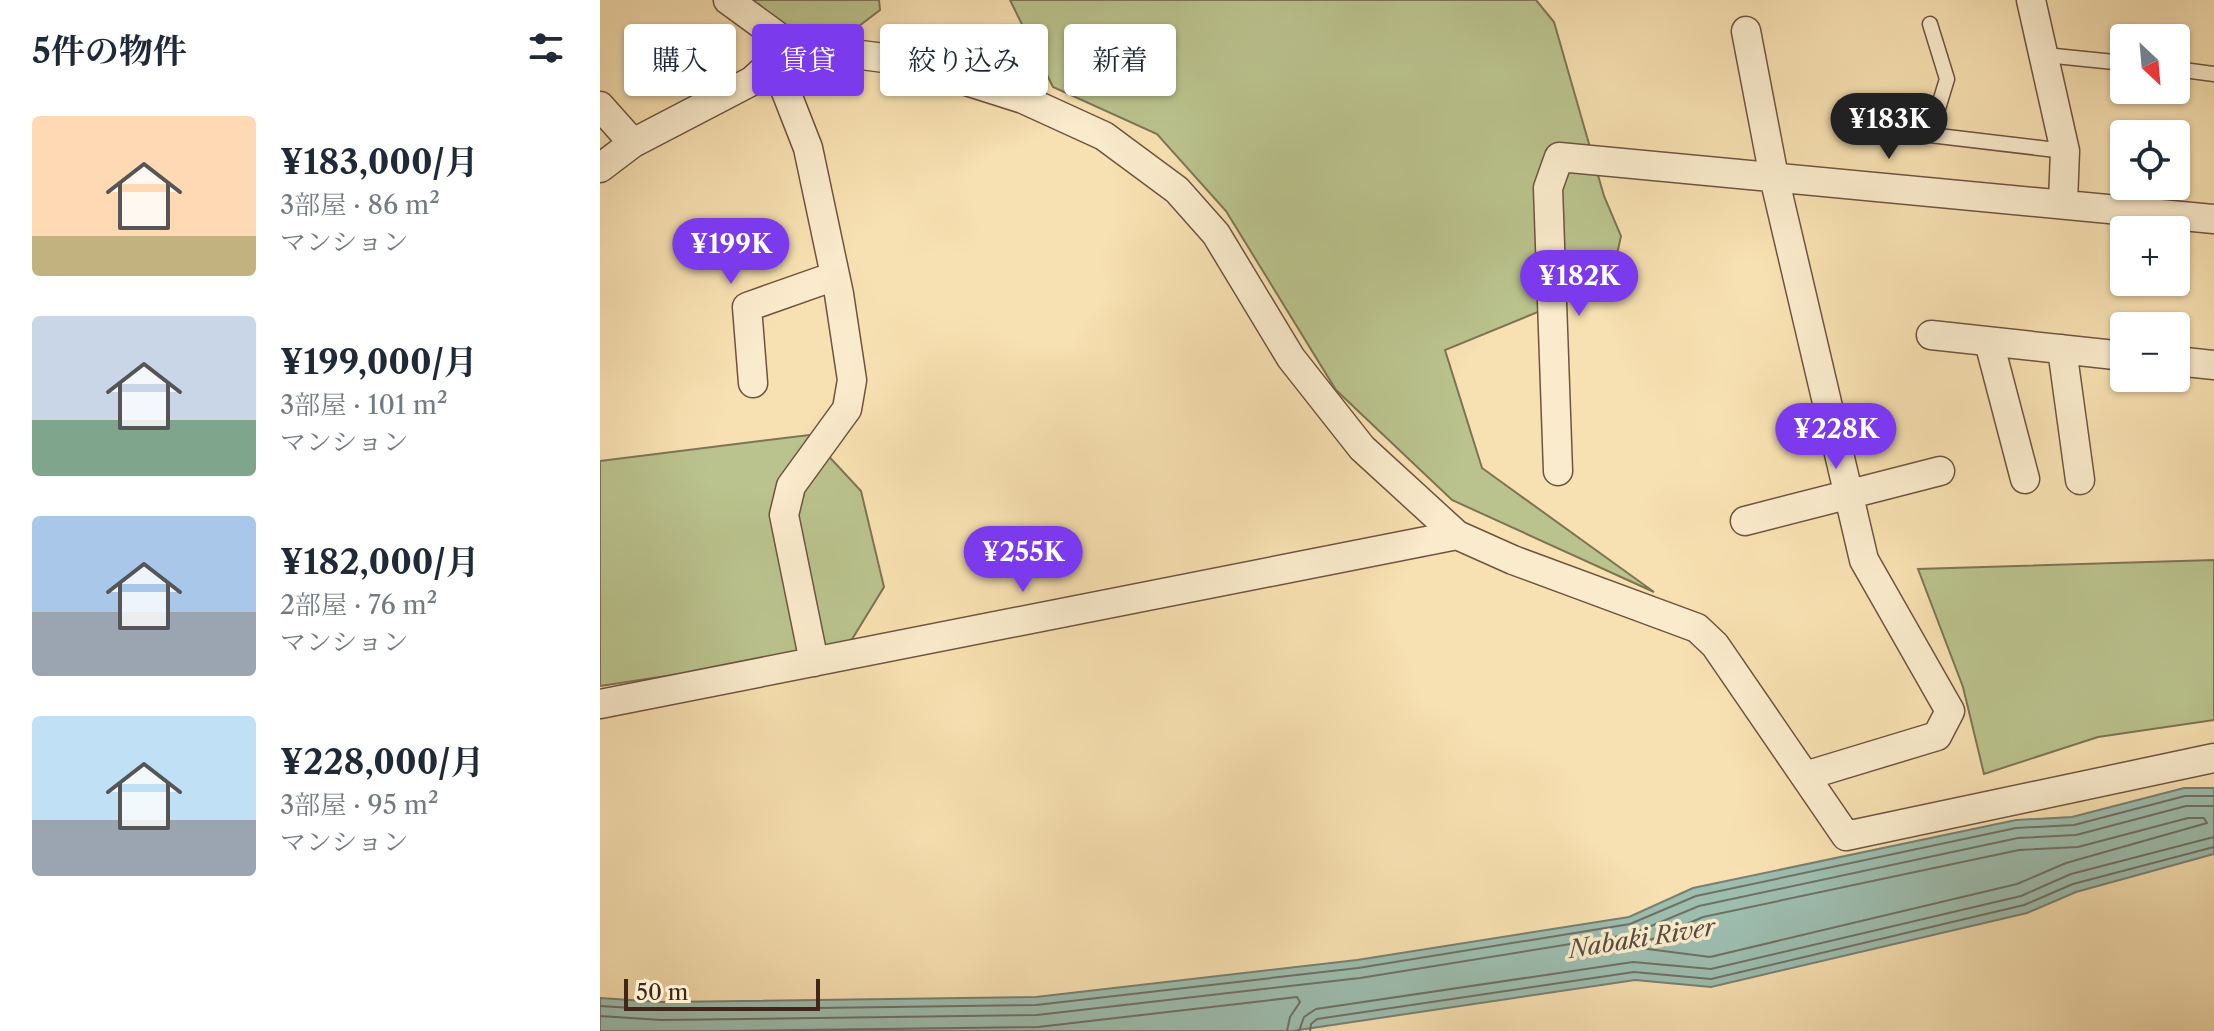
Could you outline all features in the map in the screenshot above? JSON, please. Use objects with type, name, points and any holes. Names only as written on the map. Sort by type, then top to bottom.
[{"type":"street","points":[[728,0],[752,24]]},
{"type":"street","points":[[2031,0],[2065,151],[2063,202]]},
{"type":"street","points":[[1746,31],[1774,177],[1864,560],[1950,711],[1937,736],[1805,776]]},
{"type":"street","points":[[864,58],[900,60],[1023,99],[1104,136],[1177,190],[1216,234],[1291,358],[1362,448],[1457,535],[1513,560],[1697,628],[1715,645],[1846,836],[2214,758]]},
{"type":"street","points":[[600,168],[633,143],[752,81]]},
{"type":"street","points":[[794,96],[835,276],[852,380],[847,409],[791,486],[784,515],[814,662]]},
{"type":"street","points":[[600,106],[633,143]]},
{"type":"street","points":[[1558,471],[1548,188],[1559,157],[2063,202],[2214,219]]},
{"type":"street","points":[[753,383],[747,307],[835,276]]},
{"type":"street","points":[[1931,335],[2110,354]]},
{"type":"street","points":[[1989,342],[2025,479]]},
{"type":"street","points":[[2062,349],[2080,480]]},
{"type":"street","points":[[2190,362],[2214,365]]},
{"type":"street","points":[[1745,521],[1940,471]]},
{"type":"street","points":[[600,704],[1457,535]]},
{"type":"lane","points":[[1930,24],[1947,79],[1930,135],[2065,151]]},
{"type":"lane","points":[[2045,55],[2110,62]]},
{"type":"lane","points":[[2190,71],[2214,74]]},
{"type":"green space","points":[[745,0],[879,0],[880,10],[862,24],[773,24]]},
{"type":"green space","points":[[1010,0],[1536,0],[1554,22],[1604,196],[1621,236],[1611,282],[1445,350],[1482,468],[1654,592],[1452,500],[1336,390],[1226,211],[1157,134],[1073,96],[1176,96],[1176,24],[1064,24],[1064,92],[1053,87],[1048,77],[1048,24],[1022,24]]},
{"type":"green space","points":[[809,435],[861,491],[884,587],[846,649],[600,686],[600,461]]},
{"type":"green space","points":[[2214,560],[2214,720],[2098,737],[1984,774],[1963,687],[1918,569]]},
{"type":"water","name":"Nabaki River","points":[[2184,788],[2214,788],[2214,854],[2076,892],[2027,913],[1711,987],[1635,980],[1292,1031],[600,1031],[600,998],[661,1002],[1036,997],[1357,960],[1629,917],[1693,888],[2016,820],[2072,817]]}]
